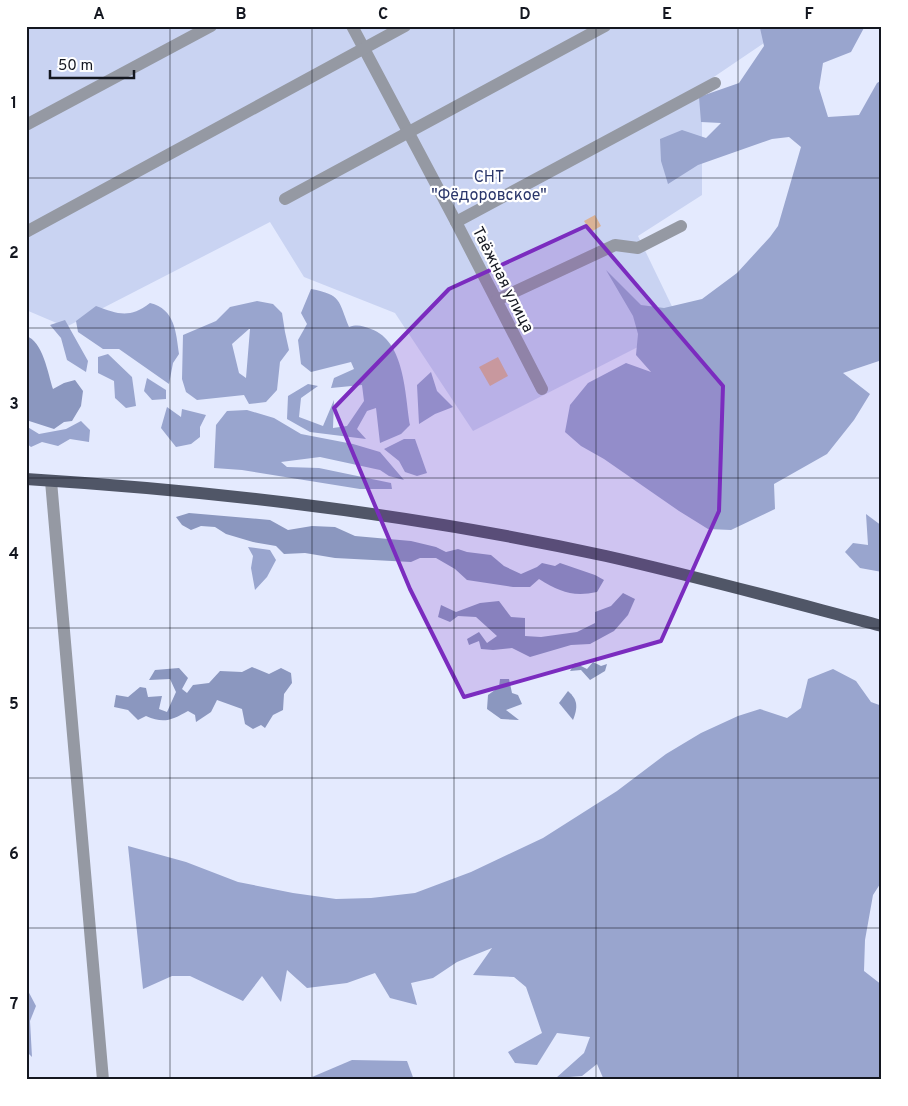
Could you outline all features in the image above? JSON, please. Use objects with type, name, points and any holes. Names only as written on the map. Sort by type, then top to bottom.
[{"type":"main road","points":[[26,479],[110,484],[272,502],[439,524],[606,556],[882,626]]},
{"type":"street","points":[[26,126],[211,26]]},
{"type":"street","name":"Таёжная улица","points":[[352,26],[542,389]]},
{"type":"street","points":[[26,232],[405,26]]},
{"type":"street","points":[[285,199],[605,26]]},
{"type":"street","points":[[456,222],[715,83]]},
{"type":"street","points":[[497,300],[614,245],[638,248],[681,226]]},
{"type":"street","points":[[51,481],[104,1080]]},
{"type":"highlighted area","points":[[586,226],[723,386],[719,511],[661,641],[464,697],[410,589],[334,408],[449,289]]},
{"type":"green space","name":"СНТ \"Фёдоровское\"","points":[[26,26],[789,26],[702,85],[702,195],[638,236],[681,325],[473,431],[395,313],[304,277],[270,222],[66,327],[26,310]]},
{"type":"shaded area","points":[[768,26],[865,26],[851,52],[823,63],[819,88],[828,117],[859,115],[877,83],[882,80],[882,360],[843,373],[870,394],[854,420],[827,454],[774,484],[775,509],[731,530],[708,529],[604,459],[581,446],[565,432],[570,405],[588,383],[626,363],[651,372],[636,355],[638,334],[633,316],[606,270],[641,305],[664,308],[702,299],[737,273],[778,226],[801,147],[789,137],[772,139],[698,165],[668,184],[661,161],[660,139],[682,130],[706,138],[721,123],[701,122],[699,97],[739,83],[764,46],[760,28]]},
{"type":"shaded area","points":[[311,289],[321,291],[338,300],[349,327],[362,326],[371,329],[382,335],[391,345],[401,370],[410,425],[401,434],[380,443],[376,408],[367,411],[357,429],[366,439],[310,432],[287,419],[288,396],[308,384],[318,386],[301,398],[299,417],[323,426],[334,400],[333,428],[347,426],[364,401],[362,385],[331,388],[334,378],[354,369],[351,362],[311,372],[301,364],[298,340],[307,324],[301,313]]},
{"type":"shaded area","points":[[257,301],[273,304],[282,313],[289,350],[280,362],[277,390],[266,402],[249,404],[244,395],[197,400],[186,392],[182,379],[183,335],[216,321],[230,307]],"holes":[[[250,329],[246,378],[239,373],[232,344]]]},
{"type":"shaded area","points":[[150,303],[165,310],[173,322],[175,330],[179,354],[173,363],[169,384],[119,349],[103,349],[78,332],[76,321],[96,306],[123,314],[136,311]]},
{"type":"shaded area","points":[[65,320],[88,361],[86,372],[67,360],[61,338],[50,325]]},
{"type":"shaded area","points":[[26,336],[37,344],[41,351],[53,389],[75,380],[83,391],[81,406],[72,421],[64,422],[54,429],[26,420]]},
{"type":"shaded area","points":[[108,354],[132,377],[136,406],[126,408],[115,398],[114,381],[98,373],[98,357]]},
{"type":"shaded area","points":[[431,372],[437,391],[453,407],[435,414],[419,424],[417,385]]},
{"type":"shaded area","points":[[147,378],[166,390],[166,399],[152,400],[144,391]]},
{"type":"shaded area","points":[[167,407],[181,417],[182,409],[206,415],[200,427],[200,437],[191,444],[176,447],[161,428]]},
{"type":"shaded area","points":[[247,410],[274,418],[301,434],[353,444],[380,452],[404,480],[389,476],[380,470],[320,457],[281,462],[287,467],[319,468],[391,483],[392,489],[360,489],[242,470],[214,468],[216,425],[227,411]]},
{"type":"shaded area","points":[[81,421],[90,430],[89,442],[70,439],[58,446],[42,442],[31,447],[26,443],[26,426],[39,434],[66,429]]},
{"type":"shaded area","points":[[404,439],[415,439],[427,473],[417,476],[405,472],[399,461],[384,449]]},
{"type":"shaded area","points":[[189,513],[270,520],[288,530],[312,526],[335,527],[355,536],[411,541],[436,547],[446,552],[458,549],[491,555],[504,566],[521,574],[542,563],[555,566],[560,563],[604,580],[597,592],[574,594],[560,590],[539,579],[530,587],[513,587],[467,580],[455,569],[436,558],[420,558],[411,562],[335,558],[305,553],[284,554],[276,546],[226,534],[215,527],[201,526],[191,530],[182,525],[176,517]]},
{"type":"shaded area","points":[[866,514],[882,526],[882,572],[860,568],[845,552],[853,543],[868,545]]},
{"type":"shaded area","points":[[248,547],[270,550],[276,560],[267,577],[255,590],[251,568],[253,556]]},
{"type":"shaded area","points":[[623,593],[635,599],[628,615],[614,631],[590,644],[571,645],[530,657],[512,648],[481,649],[479,641],[469,645],[467,639],[479,632],[487,643],[497,636],[476,617],[458,616],[450,622],[438,617],[441,605],[456,612],[480,603],[499,601],[511,617],[525,618],[525,636],[541,637],[577,632],[595,623],[595,612],[611,606]]},
{"type":"shaded area","points":[[593,662],[601,666],[607,664],[605,671],[590,680],[581,670],[570,671],[575,663],[587,669]]},
{"type":"shaded area","points":[[252,667],[269,674],[281,668],[291,673],[292,683],[284,694],[283,710],[273,715],[265,728],[261,725],[253,729],[245,724],[242,709],[217,700],[211,712],[196,722],[195,715],[188,711],[168,720],[158,720],[146,716],[138,720],[128,710],[114,707],[116,695],[128,697],[140,687],[146,688],[148,697],[162,696],[159,709],[167,712],[176,692],[170,679],[149,680],[155,670],[179,668],[188,678],[182,689],[187,693],[193,685],[209,683],[220,671],[242,672]]},
{"type":"shaded area","points":[[833,669],[856,681],[871,702],[882,706],[882,881],[873,895],[865,940],[864,971],[882,985],[882,1080],[653,1080],[649,1077],[619,1077],[618,1080],[604,1080],[597,1064],[582,1076],[556,1078],[584,1053],[590,1037],[557,1033],[537,1065],[515,1063],[508,1052],[542,1033],[526,987],[514,977],[473,975],[492,948],[457,962],[433,978],[411,983],[417,1005],[390,998],[375,973],[347,983],[307,988],[287,970],[281,1002],[262,976],[243,1001],[190,976],[172,976],[143,989],[128,846],[186,862],[238,882],[293,893],[336,899],[371,898],[415,893],[471,872],[543,838],[617,791],[666,754],[701,733],[738,716],[760,709],[787,718],[801,708],[808,679]]},
{"type":"shaded area","points":[[500,679],[509,679],[512,693],[518,695],[522,704],[506,710],[519,720],[501,719],[487,709],[488,695],[499,687]]},
{"type":"shaded area","points":[[568,691],[576,704],[573,720],[559,703]]},
{"type":"shaded area","points":[[26,987],[36,1006],[30,1021],[32,1057],[26,1051]]},
{"type":"shaded area","points":[[352,1060],[407,1061],[414,1080],[305,1080]]},
{"type":"building","points":[[595,215],[601,226],[591,232],[584,221]]},
{"type":"building","points":[[498,357],[508,376],[490,386],[479,367]]}]
